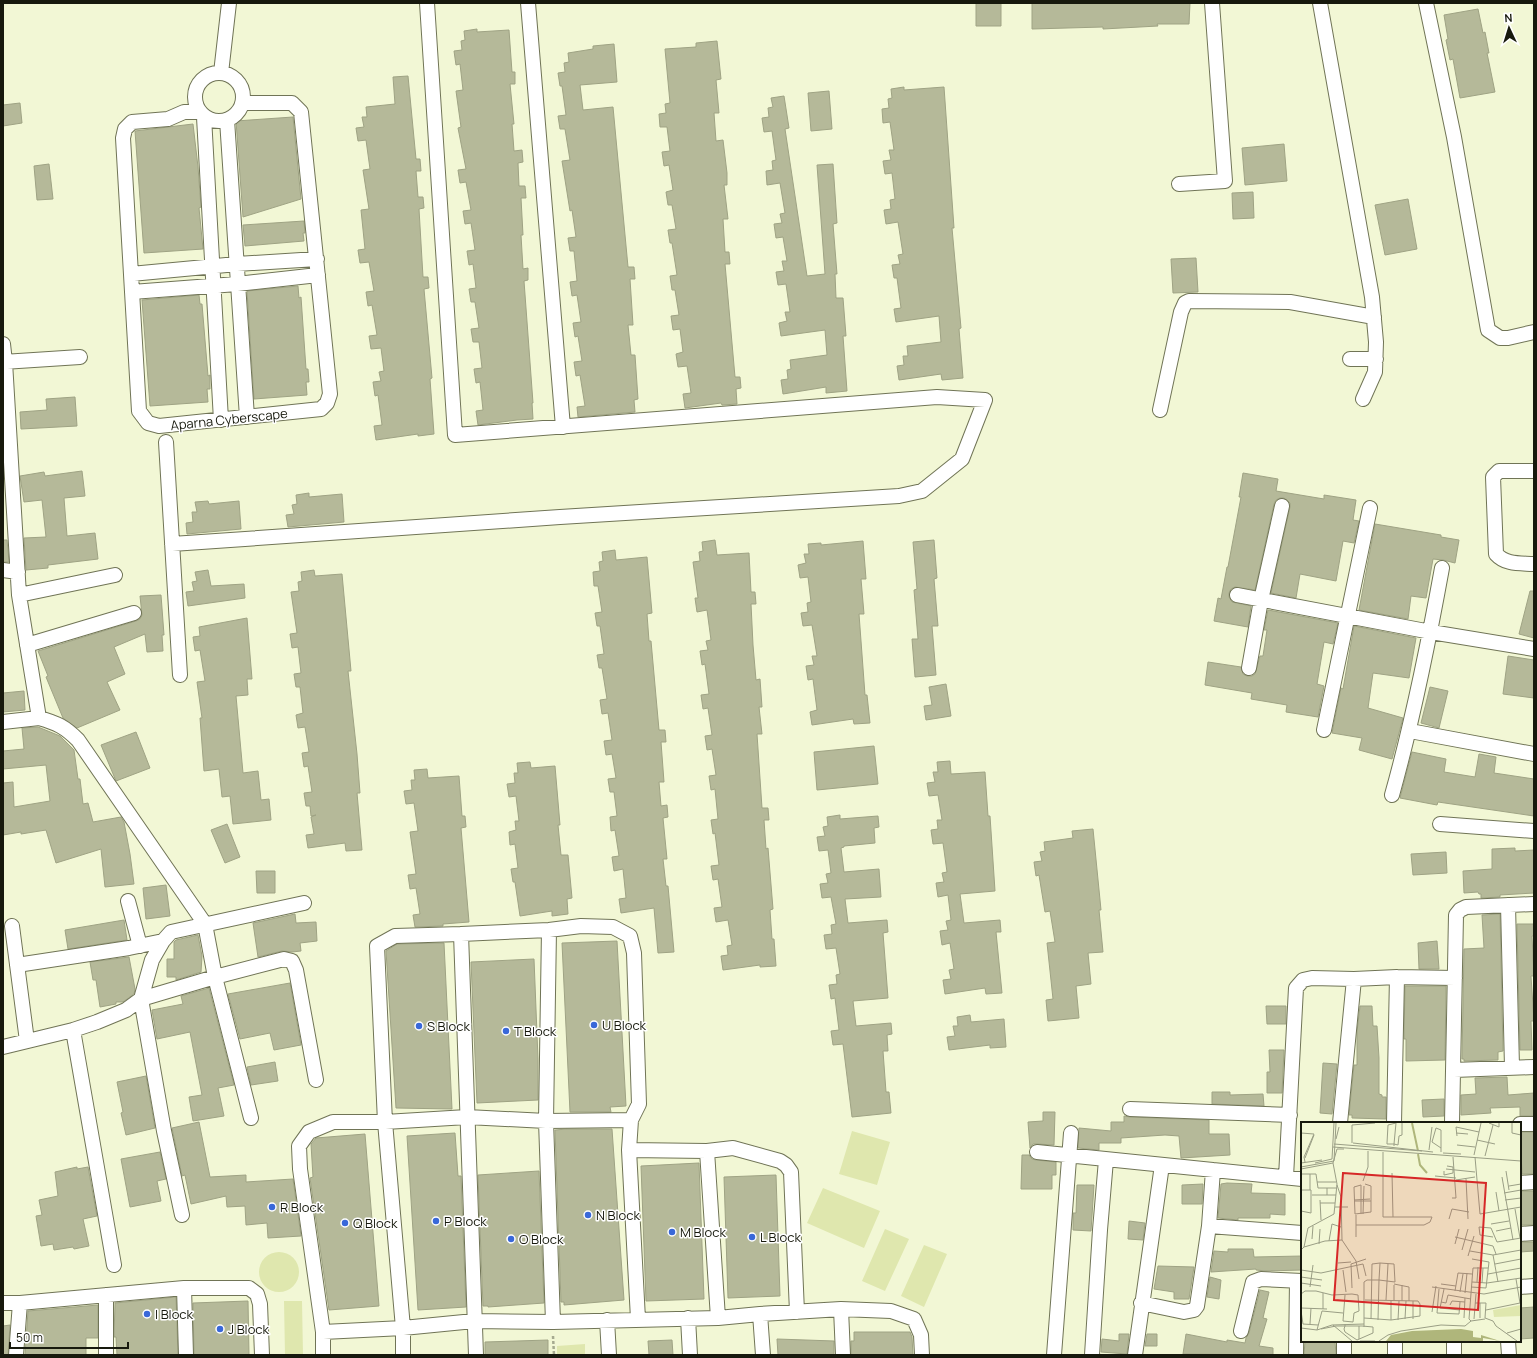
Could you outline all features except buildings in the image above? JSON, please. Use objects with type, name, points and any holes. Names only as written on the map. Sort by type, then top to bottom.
[{"type":"street","points":[[221,73],[229,3]]},
{"type":"street","points":[[172,544],[899,496],[922,491],[962,459],[985,400],[937,397],[455,435],[427,3]]},
{"type":"street","points":[[528,3],[563,427]]},
{"type":"street","points":[[1179,184],[1225,181],[1212,3]]},
{"type":"street","points":[[1320,3],[1372,297],[1376,342],[1375,372],[1363,399]]},
{"type":"street","points":[[1426,3],[1454,137],[1488,330],[1500,338],[1508,338],[1534,332]]},
{"type":"street","points":[[221,73],[229,75],[238,83],[243,94],[243,103],[240,110],[234,116],[219,122],[211,121],[201,114],[195,105],[194,97],[199,82],[212,74],[221,73]]},
{"type":"street","name":"Aparna Cyberscape","points":[[201,114],[184,112],[168,119],[132,122],[125,129],[123,138],[139,411],[148,423],[159,426],[321,409],[328,403],[330,394],[301,112],[292,103],[243,103]]},
{"type":"street","points":[[201,114],[221,420]]},
{"type":"street","points":[[227,120],[247,417]]},
{"type":"street","points":[[131,274],[212,266],[317,259]]},
{"type":"street","points":[[132,292],[237,284],[318,275]]},
{"type":"street","points":[[1160,410],[1181,312],[1185,302],[1193,300],[1290,302],[1374,317]]},
{"type":"street","points":[[3,344],[19,595],[39,718]]},
{"type":"street","points":[[4,362],[80,357]]},
{"type":"street","points":[[1350,359],[1376,359]]},
{"type":"street","points":[[166,442],[180,675]]},
{"type":"street","points":[[1534,472],[1499,471],[1493,476],[1496,554],[1501,560],[1512,563],[1534,564]]},
{"type":"street","points":[[1249,668],[1261,600],[1282,506]]},
{"type":"street","points":[[1324,730],[1370,508]]},
{"type":"street","points":[[1392,795],[1410,731],[1431,632],[1442,568]]},
{"type":"street","points":[[3,570],[18,572]]},
{"type":"street","points":[[19,595],[116,575]]},
{"type":"street","points":[[1237,595],[1431,632],[1534,649]]},
{"type":"street","points":[[27,645],[134,613]]},
{"type":"street","points":[[3,722],[39,718],[54,722],[66,728],[78,740],[204,924],[251,1118]]},
{"type":"street","points":[[1410,731],[1534,754]]},
{"type":"street","points":[[1440,824],[1534,832]]},
{"type":"street","points":[[128,902],[140,946]]},
{"type":"street","points":[[182,1215],[164,1131],[141,999],[152,960],[163,940],[170,932],[304,902]]},
{"type":"street","points":[[1452,1122],[1456,915],[1460,910],[1466,907],[1534,904]]},
{"type":"street","points":[[1508,905],[1512,1067]]},
{"type":"street","points":[[12,926],[27,1041]]},
{"type":"street","points":[[403,1355],[403,1328],[384,1122],[377,946],[395,936],[549,930],[580,926],[613,927],[630,936],[634,953],[639,1104],[631,1120],[629,1150],[638,1319]]},
{"type":"street","points":[[549,930],[546,1121],[553,1322]]},
{"type":"street","points":[[461,934],[476,1355]]},
{"type":"street","points":[[17,965],[140,946],[163,940]]},
{"type":"street","points":[[3,1047],[73,1030],[126,1010],[141,999],[284,959],[292,961],[296,970],[316,1080]]},
{"type":"street","points":[[1286,1177],[1296,988],[1303,980],[1312,978],[1354,980],[1397,977],[1455,978]]},
{"type":"street","points":[[1394,1122],[1397,977]]},
{"type":"street","points":[[1340,1122],[1354,980]]},
{"type":"street","points":[[73,1030],[114,1265]]},
{"type":"street","points":[[1454,1070],[1534,1067]]},
{"type":"street","points":[[1130,1109],[1290,1114]]},
{"type":"street","points":[[323,1355],[323,1332],[300,1168],[299,1146],[309,1132],[333,1122],[384,1122],[467,1118],[546,1121],[631,1120]]},
{"type":"street","points":[[1521,1124],[1534,1124]]},
{"type":"street","points":[[1054,1355],[1071,1133]]},
{"type":"street","points":[[629,1150],[707,1151],[733,1148],[780,1161],[786,1165],[791,1172],[797,1312]]},
{"type":"street","points":[[707,1151],[718,1318]]},
{"type":"street","points":[[1037,1152],[1301,1179]]},
{"type":"street","points":[[1092,1355],[1106,1160]]},
{"type":"street","points":[[1135,1355],[1141,1304],[1162,1165]]},
{"type":"street","points":[[1141,1304],[1184,1312],[1194,1310],[1197,1306],[1209,1226],[1213,1170]]},
{"type":"street","points":[[1521,1183],[1534,1182]]},
{"type":"street","points":[[1209,1226],[1301,1233]]},
{"type":"street","points":[[1521,1234],[1534,1233]]},
{"type":"street","points":[[1241,1331],[1253,1282],[1261,1279],[1299,1281],[1296,1355]]},
{"type":"street","points":[[1521,1287],[1534,1286]]},
{"type":"street","points":[[184,1288],[186,1355]]},
{"type":"street","points":[[3,1304],[184,1288],[249,1288],[257,1294],[260,1304],[262,1355]]},
{"type":"street","points":[[106,1295],[106,1355]]},
{"type":"street","points":[[16,1355],[20,1303]]},
{"type":"street","points":[[323,1332],[403,1328],[474,1321],[553,1322],[718,1318],[841,1309],[891,1310],[914,1319],[921,1335],[922,1355]]},
{"type":"street","points":[[841,1309],[843,1355]]},
{"type":"street","points":[[760,1314],[763,1355]]},
{"type":"street","points":[[688,1318],[690,1355]]},
{"type":"street","points":[[607,1320],[609,1355]]},
{"type":"street","points":[[1344,1342],[1344,1355]]},
{"type":"street","points":[[1396,1342],[1396,1355]]},
{"type":"street","points":[[1454,1342],[1454,1355]]},
{"type":"street","points":[[1508,1342],[1508,1355]]},
{"type":"path","points":[[553,1322],[554,1355]]},
{"type":"green space","points":[[852,1131],[890,1142],[877,1185],[839,1174]]},
{"type":"green space","points":[[823,1188],[880,1211],[864,1248],[807,1223]]},
{"type":"green space","points":[[885,1229],[909,1239],[885,1291],[862,1281]]},
{"type":"green space","points":[[924,1245],[947,1254],[924,1307],[901,1296]]},
{"type":"green space","points":[[279,1252],[287,1254],[293,1258],[297,1264],[299,1272],[297,1280],[293,1286],[287,1290],[279,1292],[271,1290],[265,1286],[261,1280],[259,1272],[261,1264],[265,1258],[271,1254]]},
{"type":"green space","points":[[284,1301],[302,1301],[303,1355],[285,1355]]},
{"type":"green space","points":[[585,1344],[585,1355],[557,1355],[557,1346]]},
{"type":"place","name":"U Block","points":[[594,1025]]},
{"type":"place","name":"S Block","points":[[419,1026]]},
{"type":"place","name":"T Block","points":[[506,1031]]},
{"type":"place","name":"R Block","points":[[272,1207]]},
{"type":"place","name":"N Block","points":[[588,1215]]},
{"type":"place","name":"P Block","points":[[436,1221]]},
{"type":"place","name":"Q Block","points":[[345,1223]]},
{"type":"place","name":"M Block","points":[[672,1232]]},
{"type":"place","name":"L Block","points":[[752,1237]]},
{"type":"place","name":"O Block","points":[[511,1239]]},
{"type":"place","name":"I Block","points":[[147,1314]]},
{"type":"place","name":"J Block","points":[[220,1329]]}]
